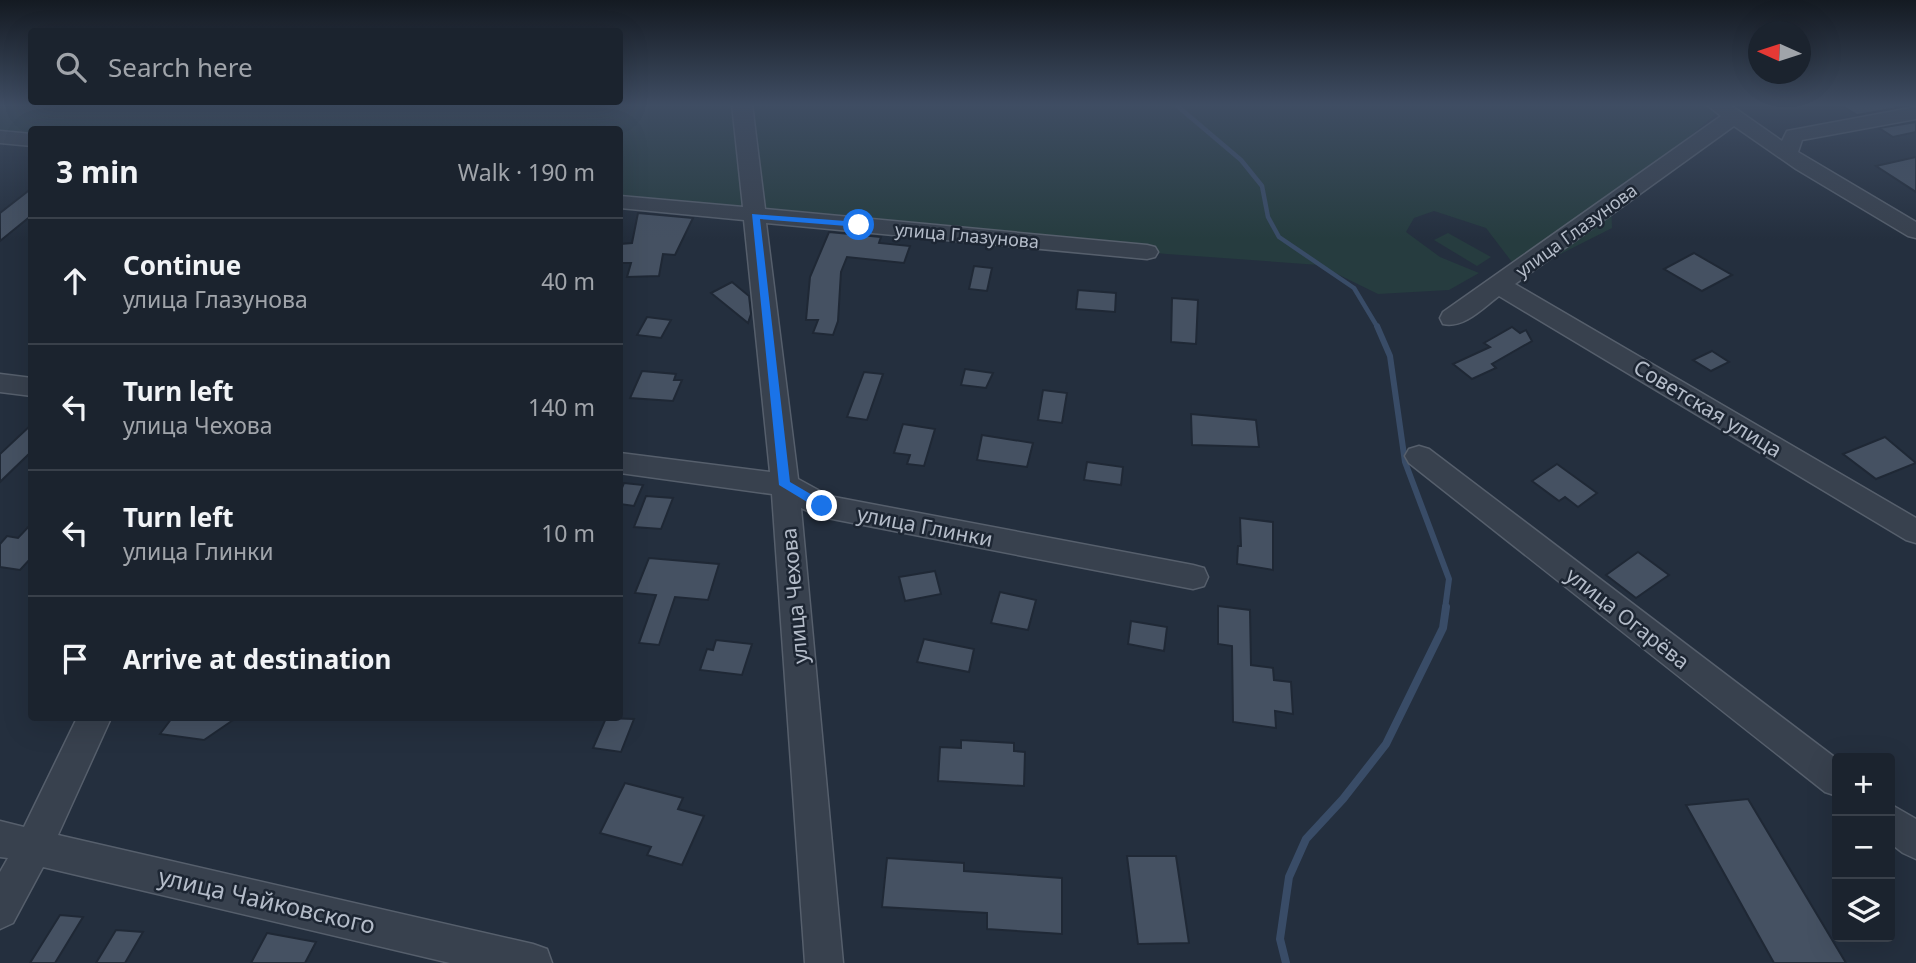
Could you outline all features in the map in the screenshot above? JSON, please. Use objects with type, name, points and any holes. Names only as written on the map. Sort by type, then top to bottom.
[{"type":"street","name":"улица Чехова","points":[[747,149],[785,485],[824,963]]},
{"type":"street","name":"улица Глазунова","points":[[1452,318],[1676,149]]},
{"type":"street","points":[[1781,149],[1916,231]]},
{"type":"street","points":[[1787,153],[1789,149]]},
{"type":"street","name":"улица Глазунова","points":[[623,202],[1147,252]]},
{"type":"street","name":"Советская улица","points":[[1499,285],[1916,531]]},
{"type":"street","points":[[0,383],[28,386]]},
{"type":"street","name":"улица Огарёва","points":[[1419,456],[1832,776]]},
{"type":"street","name":"улица Глинки","points":[[623,463],[785,485],[822,506],[1194,576]]},
{"type":"street","points":[[0,910],[17,842],[92,721]]},
{"type":"street","points":[[1895,825],[1916,841]]},
{"type":"street","name":"улица Чайковского","points":[[17,842],[533,963]]},
{"type":"green space","points":[[623,149],[1675,149],[1611,205],[1612,228],[1521,274],[1486,228],[1434,211],[1414,218],[1406,232],[1440,257],[1479,273],[1449,290],[1378,294],[1319,265],[1167,254],[623,200]]},
{"type":"green space","points":[[1448,233],[1491,257],[1477,266],[1434,240]]},
{"type":"building","points":[[1916,157],[1916,192],[1876,166]]},
{"type":"building","points":[[28,191],[28,218],[0,241],[0,213]]},
{"type":"building","points":[[638,213],[693,218],[675,255],[663,254],[659,276],[627,277],[631,263],[623,263],[623,244],[632,243]]},
{"type":"building","points":[[829,232],[881,237],[879,243],[910,246],[904,263],[847,257],[841,272],[838,321],[833,335],[813,333],[818,320],[806,320],[810,277]]},
{"type":"building","points":[[1694,253],[1732,275],[1702,291],[1664,269]]},
{"type":"building","points":[[974,266],[992,268],[987,291],[969,289]]},
{"type":"building","points":[[732,282],[749,296],[751,314],[748,323],[711,293]]},
{"type":"building","points":[[1078,290],[1116,293],[1115,312],[1076,309]]},
{"type":"building","points":[[1172,298],[1198,300],[1196,344],[1171,342]]},
{"type":"building","points":[[647,317],[671,320],[661,338],[637,335]]},
{"type":"building","points":[[1512,327],[1520,333],[1526,330],[1532,341],[1492,364],[1496,368],[1472,379],[1453,364],[1490,347],[1484,343]]},
{"type":"building","points":[[1712,351],[1729,362],[1711,371],[1693,360]]},
{"type":"building","points":[[965,369],[993,373],[986,388],[961,385]]},
{"type":"building","points":[[642,371],[676,374],[674,380],[682,380],[673,401],[630,398]]},
{"type":"building","points":[[864,372],[883,374],[867,420],[847,417]]},
{"type":"building","points":[[1043,390],[1067,393],[1062,423],[1038,420]]},
{"type":"building","points":[[1191,414],[1256,420],[1259,447],[1192,445]]},
{"type":"building","points":[[903,424],[935,429],[924,466],[907,464],[910,455],[894,453]]},
{"type":"building","points":[[28,428],[28,455],[0,482],[0,454]]},
{"type":"building","points":[[982,435],[1033,443],[1027,467],[977,460]]},
{"type":"building","points":[[1885,437],[1916,463],[1876,479],[1843,454]]},
{"type":"building","points":[[1087,462],[1123,467],[1121,485],[1084,480]]},
{"type":"building","points":[[1557,464],[1597,493],[1578,507],[1565,497],[1559,501],[1532,481]]},
{"type":"building","points":[[624,483],[643,485],[634,506],[623,504]]},
{"type":"building","points":[[646,496],[673,498],[661,529],[634,527]]},
{"type":"building","points":[[1240,518],[1273,522],[1273,570],[1237,564],[1238,546],[1241,546]]},
{"type":"building","points":[[28,527],[28,561],[20,570],[0,567],[0,544],[7,536],[18,538]]},
{"type":"building","points":[[1638,552],[1669,575],[1636,598],[1606,575]]},
{"type":"building","points":[[649,558],[719,564],[708,600],[675,597],[659,645],[639,643],[656,595],[635,593]]},
{"type":"building","points":[[935,571],[941,594],[905,601],[899,577]]},
{"type":"building","points":[[1000,592],[1036,600],[1028,630],[991,623]]},
{"type":"building","points":[[1218,606],[1250,610],[1251,665],[1273,668],[1274,680],[1291,682],[1293,714],[1275,711],[1276,728],[1233,722],[1232,646],[1218,644]]},
{"type":"building","points":[[1131,621],[1167,627],[1164,651],[1128,644]]},
{"type":"building","points":[[924,639],[974,649],[969,672],[917,662]]},
{"type":"building","points":[[716,640],[752,644],[742,675],[700,670],[707,649],[713,650]]},
{"type":"building","points":[[634,719],[621,752],[593,748],[605,721]]},
{"type":"building","points":[[170,721],[232,721],[204,740],[160,734]]},
{"type":"building","points":[[961,740],[1014,743],[1014,751],[1025,752],[1024,786],[938,781],[940,747],[961,748]]},
{"type":"building","points":[[625,783],[683,798],[678,809],[704,816],[682,865],[647,855],[651,847],[600,833]]},
{"type":"building","points":[[1748,799],[1846,963],[1774,963],[1686,805]]},
{"type":"building","points":[[1127,856],[1176,856],[1189,943],[1138,944]]},
{"type":"building","points":[[887,858],[964,863],[964,871],[1062,878],[1062,934],[987,929],[987,913],[882,907]]},
{"type":"building","points":[[60,915],[83,917],[55,963],[30,963]]},
{"type":"building","points":[[116,930],[143,932],[125,963],[96,963]]},
{"type":"building","points":[[267,933],[316,942],[305,963],[251,963]]},
{"type":"waterway","points":[[1228,149],[1241,160],[1262,186],[1268,217],[1279,237],[1354,288],[1378,327]]},
{"type":"waterway","points":[[1378,327],[1390,356],[1405,462],[1449,579],[1445,609]]},
{"type":"waterway","points":[[1286,963],[1280,939],[1289,877],[1306,839],[1343,799],[1386,744],[1443,628],[1446,607]]},
{"type":"route","points":[[822,506],[785,485],[755,216],[859,225]]}]
